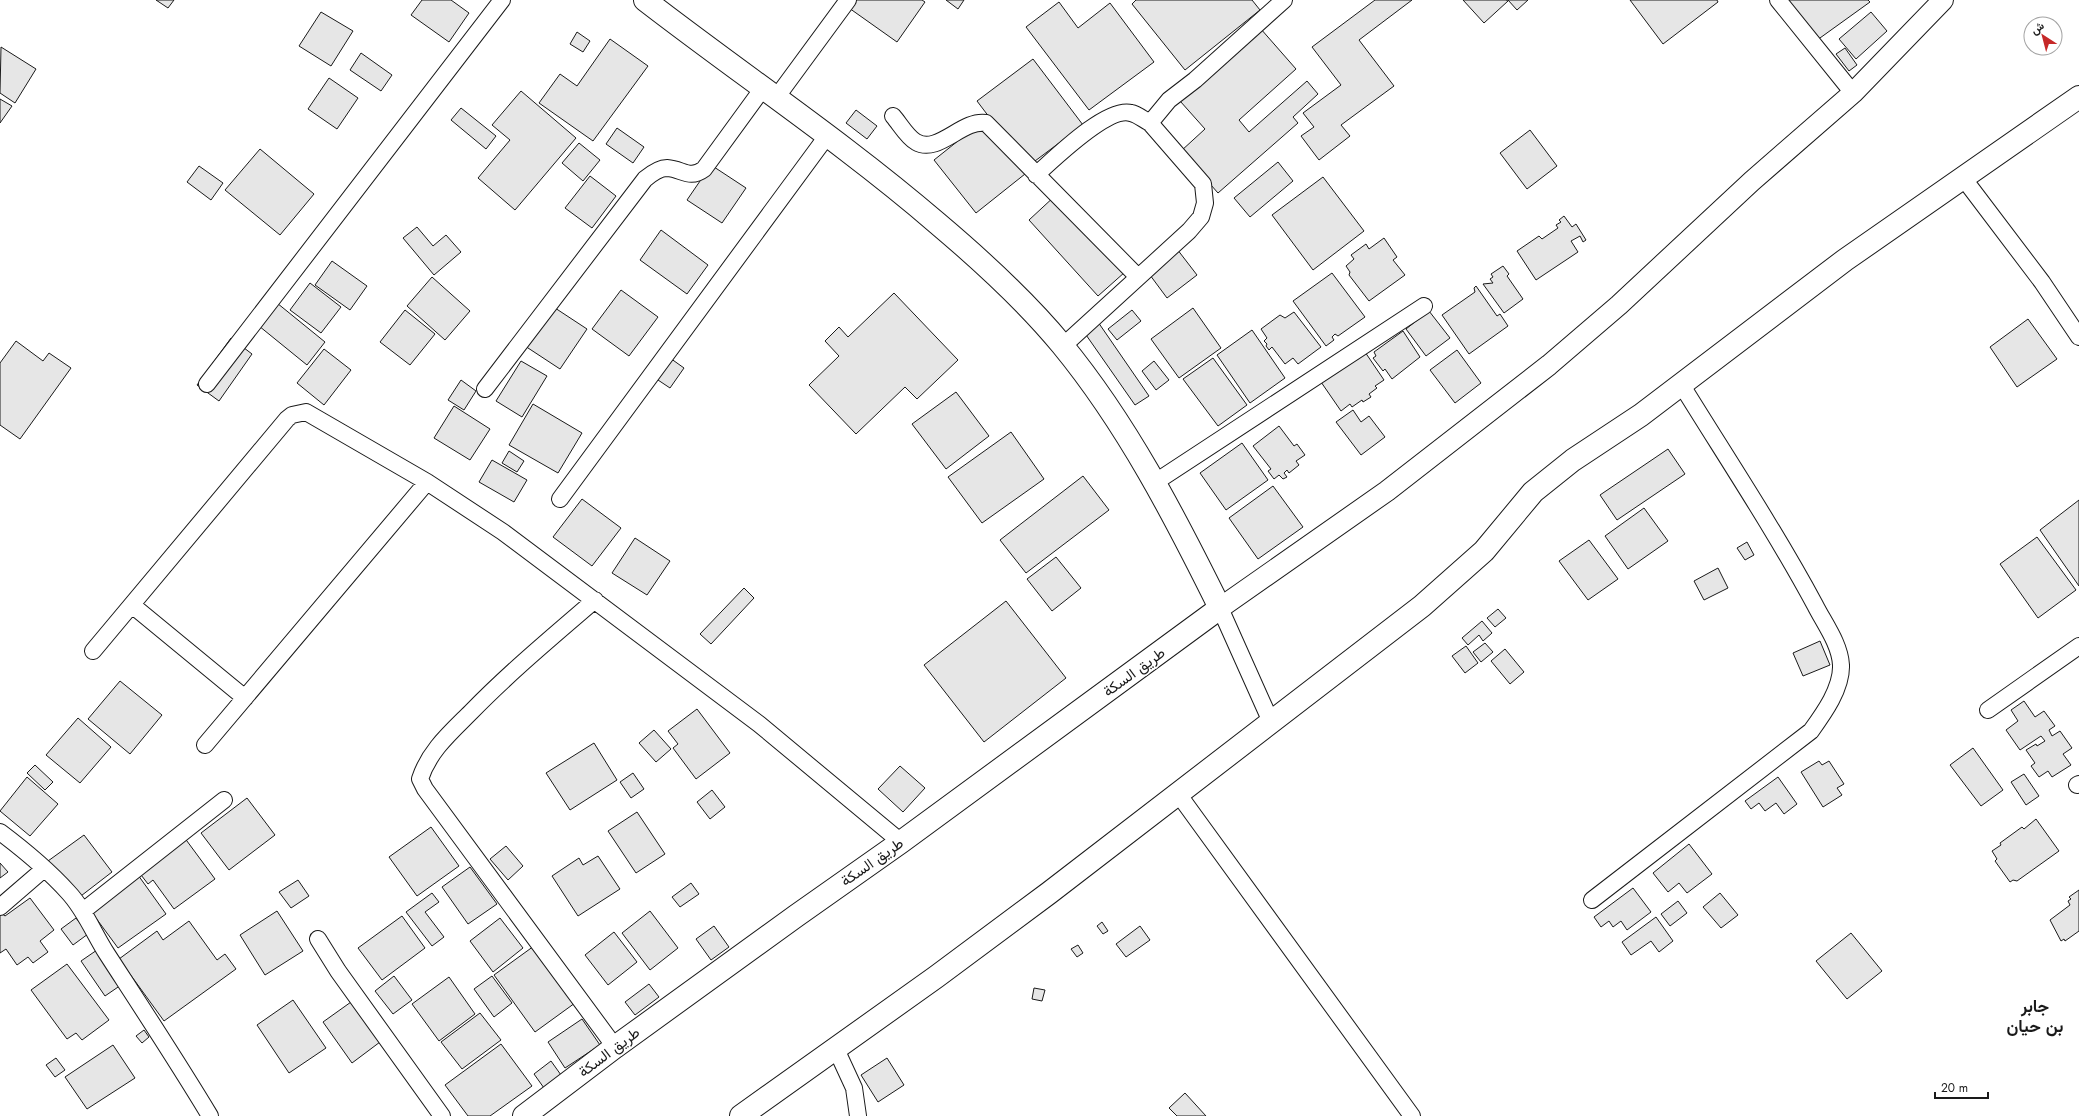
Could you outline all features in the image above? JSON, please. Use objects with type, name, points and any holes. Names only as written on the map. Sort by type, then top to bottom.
[{"type":"main road","points":[[645,0],[876,172],[988,266],[1023,301],[1063,346],[1110,411],[1154,483],[1189,546],[1220,608]]},
{"type":"main road","points":[[741,1116],[948,968],[1179,795],[1422,606],[1484,551],[1533,492],[1548,479],[1573,460],[1641,415],[1845,260],[1964,179],[2079,97]]},
{"type":"main road","name":"طريق السكة","points":[[524,1116],[615,1047],[901,842],[1220,608]]},
{"type":"street","points":[[207,384],[502,0]]},
{"type":"street","points":[[485,389],[645,180],[654,172],[666,168],[690,175],[696,174],[704,169],[848,0]]},
{"type":"street","points":[[1150,123],[1169,100],[1195,80],[1284,0]]},
{"type":"street","points":[[1778,0],[1853,93]]},
{"type":"street","points":[[1271,722],[1220,608],[1387,491],[1549,365],[1619,305],[1752,181],[1853,93],[1943,0]]},
{"type":"street","points":[[1036,175],[1085,132],[1106,119],[1124,112],[1131,112],[1150,123],[1203,184],[1205,203],[1201,217],[1189,231],[1063,346]]},
{"type":"street","points":[[893,116],[916,142],[923,145],[942,141],[972,123],[986,123],[1138,277]]},
{"type":"street","points":[[560,499],[827,136]]},
{"type":"street","points":[[1964,179],[2042,282],[2079,337]]},
{"type":"street","points":[[1154,483],[1424,306]]},
{"type":"street","points":[[1592,900],[1812,731],[1828,708],[1836,688],[1841,666],[1838,649],[1800,578],[1758,506],[1681,384]]},
{"type":"street","points":[[93,651],[292,415],[306,412],[427,482],[503,532],[765,729],[901,842]]},
{"type":"street","points":[[205,745],[427,482]]},
{"type":"street","points":[[595,600],[507,676],[436,748],[425,764],[420,779],[425,789],[615,1047]]},
{"type":"street","points":[[132,605],[245,698]]},
{"type":"street","points":[[1988,710],[2079,646]]},
{"type":"street","points":[[1179,795],[1412,1116]]},
{"type":"street","points":[[83,911],[224,800]]},
{"type":"street","points":[[0,832],[44,869],[69,893],[83,911],[100,943],[168,1046],[210,1116]]},
{"type":"street","points":[[0,907],[44,869]]},
{"type":"street","points":[[318,939],[338,971],[442,1116]]},
{"type":"street","points":[[836,1049],[854,1088],[858,1116]]},
{"type":"building","points":[[156,0],[174,0],[168,8]]},
{"type":"building","points":[[422,0],[451,0],[469,13],[449,42],[411,15]]},
{"type":"building","points":[[854,0],[922,0],[925,2],[897,42],[849,8]]},
{"type":"building","points":[[946,0],[964,0],[958,9]]},
{"type":"building","points":[[1136,0],[1252,0],[1260,10],[1185,70],[1132,4]]},
{"type":"building","points":[[1375,0],[1412,0],[1359,40],[1394,86],[1341,125],[1350,136],[1319,160],[1301,136],[1314,127],[1303,113],[1341,85],[1312,47]]},
{"type":"building","points":[[1463,0],[1506,0],[1508,1],[1484,23]]},
{"type":"building","points":[[1508,0],[1528,0],[1517,10]]},
{"type":"building","points":[[1630,0],[1717,0],[1718,2],[1663,44]]},
{"type":"building","points":[[1782,0],[1868,0],[1870,2],[1813,43]]},
{"type":"building","points":[[1059,2],[1078,28],[1110,3],[1154,62],[1089,110],[1026,27]]},
{"type":"building","points":[[321,12],[353,31],[331,66],[299,46]]},
{"type":"building","points":[[1871,12],[1887,31],[1856,59],[1839,39]]},
{"type":"building","points":[[1253,20],[1296,69],[1239,120],[1249,132],[1307,81],[1318,94],[1293,117],[1298,123],[1218,193],[1181,151],[1205,129],[1172,92]]},
{"type":"building","points":[[577,32],[590,41],[583,52],[570,44]]},
{"type":"building","points":[[610,39],[648,66],[593,141],[539,103],[560,74],[577,86]]},
{"type":"building","points":[[1,47],[36,69],[15,103],[0,93]]},
{"type":"building","points":[[1845,48],[1857,65],[1849,71],[1836,54]]},
{"type":"building","points":[[361,53],[392,75],[381,91],[350,70]]},
{"type":"building","points":[[1033,59],[1083,125],[1027,167],[977,101]]},
{"type":"building","points":[[329,78],[358,98],[337,129],[308,109]]},
{"type":"building","points":[[521,91],[576,138],[515,210],[478,178],[510,140],[492,125]]},
{"type":"building","points":[[0,99],[12,106],[0,123]]},
{"type":"building","points":[[461,108],[496,136],[486,149],[451,120]]},
{"type":"building","points":[[856,110],[877,126],[867,139],[846,123]]},
{"type":"building","points":[[983,121],[1025,174],[976,213],[934,160]]},
{"type":"building","points":[[617,128],[644,147],[633,163],[606,144]]},
{"type":"building","points":[[1530,130],[1557,166],[1527,189],[1500,153]]},
{"type":"building","points":[[579,143],[600,160],[583,181],[562,163]]},
{"type":"building","points":[[260,149],[314,194],[280,235],[225,190]]},
{"type":"building","points":[[1278,162],[1293,181],[1250,217],[1234,198]]},
{"type":"building","points":[[711,165],[746,188],[722,223],[687,200]]},
{"type":"building","points":[[199,166],[223,183],[211,200],[187,182]]},
{"type":"building","points":[[590,176],[616,196],[592,228],[565,208]]},
{"type":"building","points":[[1323,177],[1364,231],[1313,270],[1272,215]]},
{"type":"building","points":[[1056,195],[1125,272],[1098,296],[1029,220]]},
{"type":"building","points":[[1564,216],[1572,227],[1576,224],[1586,240],[1583,242],[1580,236],[1571,241],[1578,252],[1536,280],[1517,251],[1539,236],[1542,239],[1558,228],[1556,225],[1561,222],[1559,220]]},
{"type":"building","points":[[417,227],[433,246],[446,235],[461,252],[434,275],[403,238]]},
{"type":"building","points":[[661,230],[708,265],[687,294],[640,260]]},
{"type":"building","points":[[1384,238],[1397,257],[1393,260],[1405,275],[1369,301],[1349,275],[1350,272],[1346,266],[1354,259],[1351,255],[1366,244],[1369,249]]},
{"type":"building","points":[[1177,249],[1197,275],[1167,298],[1147,271]]},
{"type":"building","points":[[332,261],[367,286],[350,310],[315,285]]},
{"type":"building","points":[[1503,266],[1509,274],[1507,276],[1523,299],[1504,313],[1483,284],[1493,283],[1490,279],[1493,277],[1491,274]]},
{"type":"building","points":[[1332,273],[1365,317],[1338,336],[1335,334],[1332,337],[1334,340],[1326,346],[1293,301]]},
{"type":"building","points":[[432,277],[470,311],[445,340],[407,306]]},
{"type":"building","points":[[310,283],[341,307],[321,333],[290,310]]},
{"type":"building","points":[[1476,286],[1497,316],[1500,314],[1508,326],[1469,354],[1442,315],[1475,292],[1474,288]]},
{"type":"building","points":[[621,290],[658,317],[629,356],[592,329]]},
{"type":"building","points":[[894,293],[958,360],[917,399],[905,387],[856,434],[809,385],[839,356],[825,341],[839,327],[848,337]]},
{"type":"building","points":[[277,303],[325,342],[307,365],[259,326]]},
{"type":"building","points":[[552,306],[587,329],[560,369],[525,346]]},
{"type":"building","points":[[1193,308],[1221,348],[1179,378],[1151,339]]},
{"type":"building","points":[[405,310],[435,334],[410,365],[380,342]]},
{"type":"building","points":[[1132,310],[1141,321],[1117,340],[1108,329]]},
{"type":"building","points":[[1429,311],[1450,338],[1426,356],[1406,329]]},
{"type":"building","points":[[1294,312],[1321,347],[1298,364],[1293,358],[1285,364],[1272,347],[1269,350],[1266,346],[1267,344],[1264,341],[1267,338],[1261,329],[1280,315],[1285,318]]},
{"type":"building","points":[[2028,319],[2057,359],[2017,387],[1990,347]]},
{"type":"building","points":[[1098,322],[1149,396],[1135,405],[1084,332]]},
{"type":"building","points":[[1252,330],[1285,378],[1250,403],[1217,355]]},
{"type":"building","points":[[1403,331],[1420,357],[1392,379],[1385,369],[1383,371],[1373,358],[1376,356],[1374,352]]},
{"type":"building","points":[[231,338],[252,354],[219,401],[197,385]]},
{"type":"building","points":[[16,341],[43,361],[49,353],[71,368],[20,439],[0,425],[0,363]]},
{"type":"building","points":[[324,349],[351,370],[324,405],[297,383]]},
{"type":"building","points":[[1457,350],[1481,383],[1455,403],[1430,370]]},
{"type":"building","points":[[1365,352],[1384,380],[1375,386],[1377,388],[1369,394],[1371,397],[1363,402],[1362,400],[1352,407],[1350,404],[1341,411],[1321,382]]},
{"type":"building","points":[[670,358],[684,368],[670,388],[655,378]]},
{"type":"building","points":[[1213,358],[1247,405],[1218,426],[1183,379]]},
{"type":"building","points":[[521,361],[547,376],[522,417],[496,401]]},
{"type":"building","points":[[1154,361],[1169,380],[1156,390],[1142,371]]},
{"type":"building","points":[[461,380],[476,391],[464,410],[448,400]]},
{"type":"building","points":[[956,392],[989,436],[946,469],[912,424]]},
{"type":"building","points":[[533,404],[582,433],[558,473],[509,445]]},
{"type":"building","points":[[454,406],[490,429],[470,460],[434,438]]},
{"type":"building","points":[[1353,410],[1361,422],[1369,416],[1385,437],[1361,455],[1336,422]]},
{"type":"building","points":[[1279,426],[1294,446],[1297,444],[1305,455],[1296,461],[1299,465],[1289,473],[1287,470],[1284,473],[1287,477],[1283,479],[1279,475],[1274,479],[1268,471],[1271,469],[1253,446]]},
{"type":"building","points":[[1011,432],[1044,479],[982,523],[948,477]]},
{"type":"building","points":[[1242,443],[1268,480],[1226,510],[1200,473]]},
{"type":"building","points":[[1668,449],[1685,474],[1617,520],[1600,495]]},
{"type":"building","points":[[509,451],[524,461],[517,472],[502,463]]},
{"type":"building","points":[[492,460],[527,480],[514,502],[479,482]]},
{"type":"building","points":[[1083,476],[1109,510],[1026,573],[1000,540]]},
{"type":"building","points":[[1273,486],[1303,527],[1258,559],[1229,518]]},
{"type":"building","points":[[582,499],[621,528],[592,566],[553,537]]},
{"type":"building","points":[[2079,500],[2079,586],[2040,530]]},
{"type":"building","points":[[1644,508],[1668,541],[1628,569],[1605,536]]},
{"type":"building","points":[[2037,537],[2076,590],[2038,618],[2000,564]]},
{"type":"building","points":[[635,538],[670,561],[647,595],[612,573]]},
{"type":"building","points":[[1589,540],[1618,579],[1588,600],[1559,561]]},
{"type":"building","points":[[1747,542],[1754,555],[1745,560],[1737,548]]},
{"type":"building","points":[[1056,557],[1081,588],[1052,611],[1027,579]]},
{"type":"building","points":[[1718,568],[1728,588],[1704,600],[1694,581]]},
{"type":"building","points":[[744,588],[754,598],[711,644],[700,634]]},
{"type":"building","points":[[1006,601],[1066,678],[984,742],[924,665]]},
{"type":"building","points":[[1498,609],[1506,618],[1495,627],[1487,618]]},
{"type":"building","points":[[1482,621],[1492,633],[1483,641],[1479,635],[1468,645],[1462,638]]},
{"type":"building","points":[[1820,641],[1830,665],[1803,676],[1793,653]]},
{"type":"building","points":[[1485,643],[1493,652],[1481,662],[1473,652]]},
{"type":"building","points":[[1466,646],[1478,663],[1465,673],[1452,656]]},
{"type":"building","points":[[1505,649],[1524,672],[1510,684],[1491,661]]},
{"type":"building","points":[[120,681],[162,715],[130,754],[88,719]]},
{"type":"building","points":[[2024,701],[2035,717],[2044,711],[2055,726],[2049,730],[2052,736],[2060,731],[2072,748],[2063,754],[2071,765],[2052,777],[2048,771],[2039,777],[2031,766],[2035,763],[2026,750],[2045,741],[2041,736],[2020,750],[2006,730],[2018,721],[2011,710]]},
{"type":"building","points":[[697,709],[730,753],[696,779],[673,748],[678,744],[668,731]]},
{"type":"building","points":[[78,718],[111,747],[80,783],[46,755]]},
{"type":"building","points":[[654,730],[671,749],[656,762],[639,743]]},
{"type":"building","points":[[594,743],[617,780],[570,810],[546,773]]},
{"type":"building","points":[[1973,748],[2003,790],[1981,806],[1950,765]]},
{"type":"building","points":[[1819,761],[1822,765],[1829,761],[1844,784],[1837,788],[1842,795],[1823,807],[1801,772]]},
{"type":"building","points":[[35,765],[53,782],[45,790],[27,773]]},
{"type":"building","points":[[900,766],[925,788],[903,812],[878,789]]},
{"type":"building","points":[[633,773],[644,789],[631,798],[620,782]]},
{"type":"building","points":[[2024,774],[2039,796],[2026,805],[2011,782]]},
{"type":"building","points":[[27,777],[58,804],[30,836],[0,811]]},
{"type":"building","points":[[1778,777],[1797,804],[1784,814],[1776,803],[1765,811],[1759,803],[1751,809],[1745,801]]},
{"type":"building","points":[[712,790],[725,807],[710,819],[697,802]]},
{"type":"building","points":[[247,798],[275,835],[229,870],[201,833]]},
{"type":"building","points":[[637,812],[665,854],[636,873],[608,831]]},
{"type":"building","points":[[2036,819],[2059,851],[2017,881],[2013,880],[2010,882],[1995,861],[1997,859],[1992,851],[2001,845],[2000,843],[2022,827],[2024,829]]},
{"type":"building","points":[[431,827],[459,866],[417,896],[389,857]]},
{"type":"building","points":[[84,835],[112,872],[77,899],[48,861]]},
{"type":"building","points":[[184,837],[215,879],[174,909],[153,880],[148,884],[138,871]]},
{"type":"building","points":[[1689,844],[1712,874],[1687,893],[1679,883],[1668,892],[1653,873]]},
{"type":"building","points":[[506,846],[523,866],[508,880],[490,859]]},
{"type":"building","points":[[598,856],[620,889],[578,916],[552,876],[579,858],[583,865]]},
{"type":"building","points":[[0,863],[8,872],[0,878]]},
{"type":"building","points":[[470,867],[497,904],[468,924],[442,887]]},
{"type":"building","points":[[138,875],[166,914],[118,948],[90,910]]},
{"type":"building","points":[[298,880],[309,896],[291,908],[279,892]]},
{"type":"building","points":[[691,883],[699,894],[680,907],[672,897]]},
{"type":"building","points":[[1633,888],[1651,912],[1627,930],[1621,921],[1613,927],[1609,921],[1601,927],[1594,917]]},
{"type":"building","points":[[2079,890],[2079,931],[2065,941],[2064,939],[2061,941],[2050,920],[2070,905],[2068,901],[2071,899],[2069,897]]},
{"type":"building","points":[[432,893],[439,902],[425,912],[444,937],[432,946],[406,912]]},
{"type":"building","points":[[1720,893],[1738,915],[1721,928],[1703,907]]},
{"type":"building","points":[[30,898],[54,930],[40,941],[48,952],[33,963],[28,957],[17,965],[6,949],[0,953],[0,912],[5,916]]},
{"type":"building","points":[[1678,901],[1687,913],[1670,926],[1661,914]]},
{"type":"building","points":[[277,911],[303,951],[265,975],[240,935]]},
{"type":"building","points":[[650,911],[678,948],[650,970],[622,933]]},
{"type":"building","points":[[402,916],[425,948],[382,980],[358,948]]},
{"type":"building","points":[[1656,917],[1673,941],[1659,952],[1651,941],[1631,955],[1622,942]]},
{"type":"building","points":[[76,918],[88,934],[73,945],[61,929]]},
{"type":"building","points":[[500,918],[523,948],[493,972],[470,941]]},
{"type":"building","points":[[189,921],[217,960],[225,954],[236,969],[164,1021],[119,959],[157,931],[163,940]]},
{"type":"building","points":[[1102,922],[1108,931],[1103,934],[1097,926]]},
{"type":"building","points":[[714,926],[729,947],[711,960],[696,939]]},
{"type":"building","points":[[1140,926],[1150,940],[1126,957],[1116,944]]},
{"type":"building","points":[[614,932],[637,962],[608,985],[585,955]]},
{"type":"building","points":[[1851,933],[1882,971],[1847,999],[1816,961]]},
{"type":"building","points":[[1078,945],[1083,953],[1077,957],[1071,949]]},
{"type":"building","points":[[534,946],[575,1003],[535,1032],[494,975]]},
{"type":"building","points":[[97,950],[121,985],[105,996],[81,961]]},
{"type":"building","points":[[67,964],[109,1020],[82,1040],[76,1033],[67,1039],[31,990]]},
{"type":"building","points":[[394,976],[412,1000],[393,1014],[375,991]]},
{"type":"building","points":[[492,976],[512,1003],[494,1017],[474,989]]},
{"type":"building","points":[[449,977],[475,1014],[439,1041],[412,1004]]},
{"type":"building","points":[[649,984],[659,997],[635,1015],[625,1002]]},
{"type":"building","points":[[1034,988],[1045,990],[1042,1001],[1032,999]]},
{"type":"building","points":[[293,1000],[326,1048],[289,1073],[257,1025]]},
{"type":"building","points":[[351,1002],[380,1042],[352,1063],[323,1022]]},
{"type":"building","points":[[480,1013],[501,1040],[462,1069],[441,1042]]},
{"type":"building","points":[[582,1019],[600,1045],[565,1068],[548,1042]]},
{"type":"building","points":[[144,1030],[149,1037],[142,1043],[136,1036]]},
{"type":"building","points":[[501,1044],[532,1086],[490,1116],[468,1116],[445,1085]]},
{"type":"building","points":[[113,1045],[135,1078],[87,1109],[65,1077]]},
{"type":"building","points":[[56,1058],[65,1070],[55,1077],[46,1065]]},
{"type":"building","points":[[887,1058],[904,1085],[878,1102],[861,1075]]},
{"type":"building","points":[[551,1061],[561,1075],[544,1088],[534,1074]]},
{"type":"building","points":[[1185,1093],[1206,1116],[1177,1116],[1169,1108]]},
{"type":"district","name":"جابر بن حيان","points":[[2035,1016]]}]
